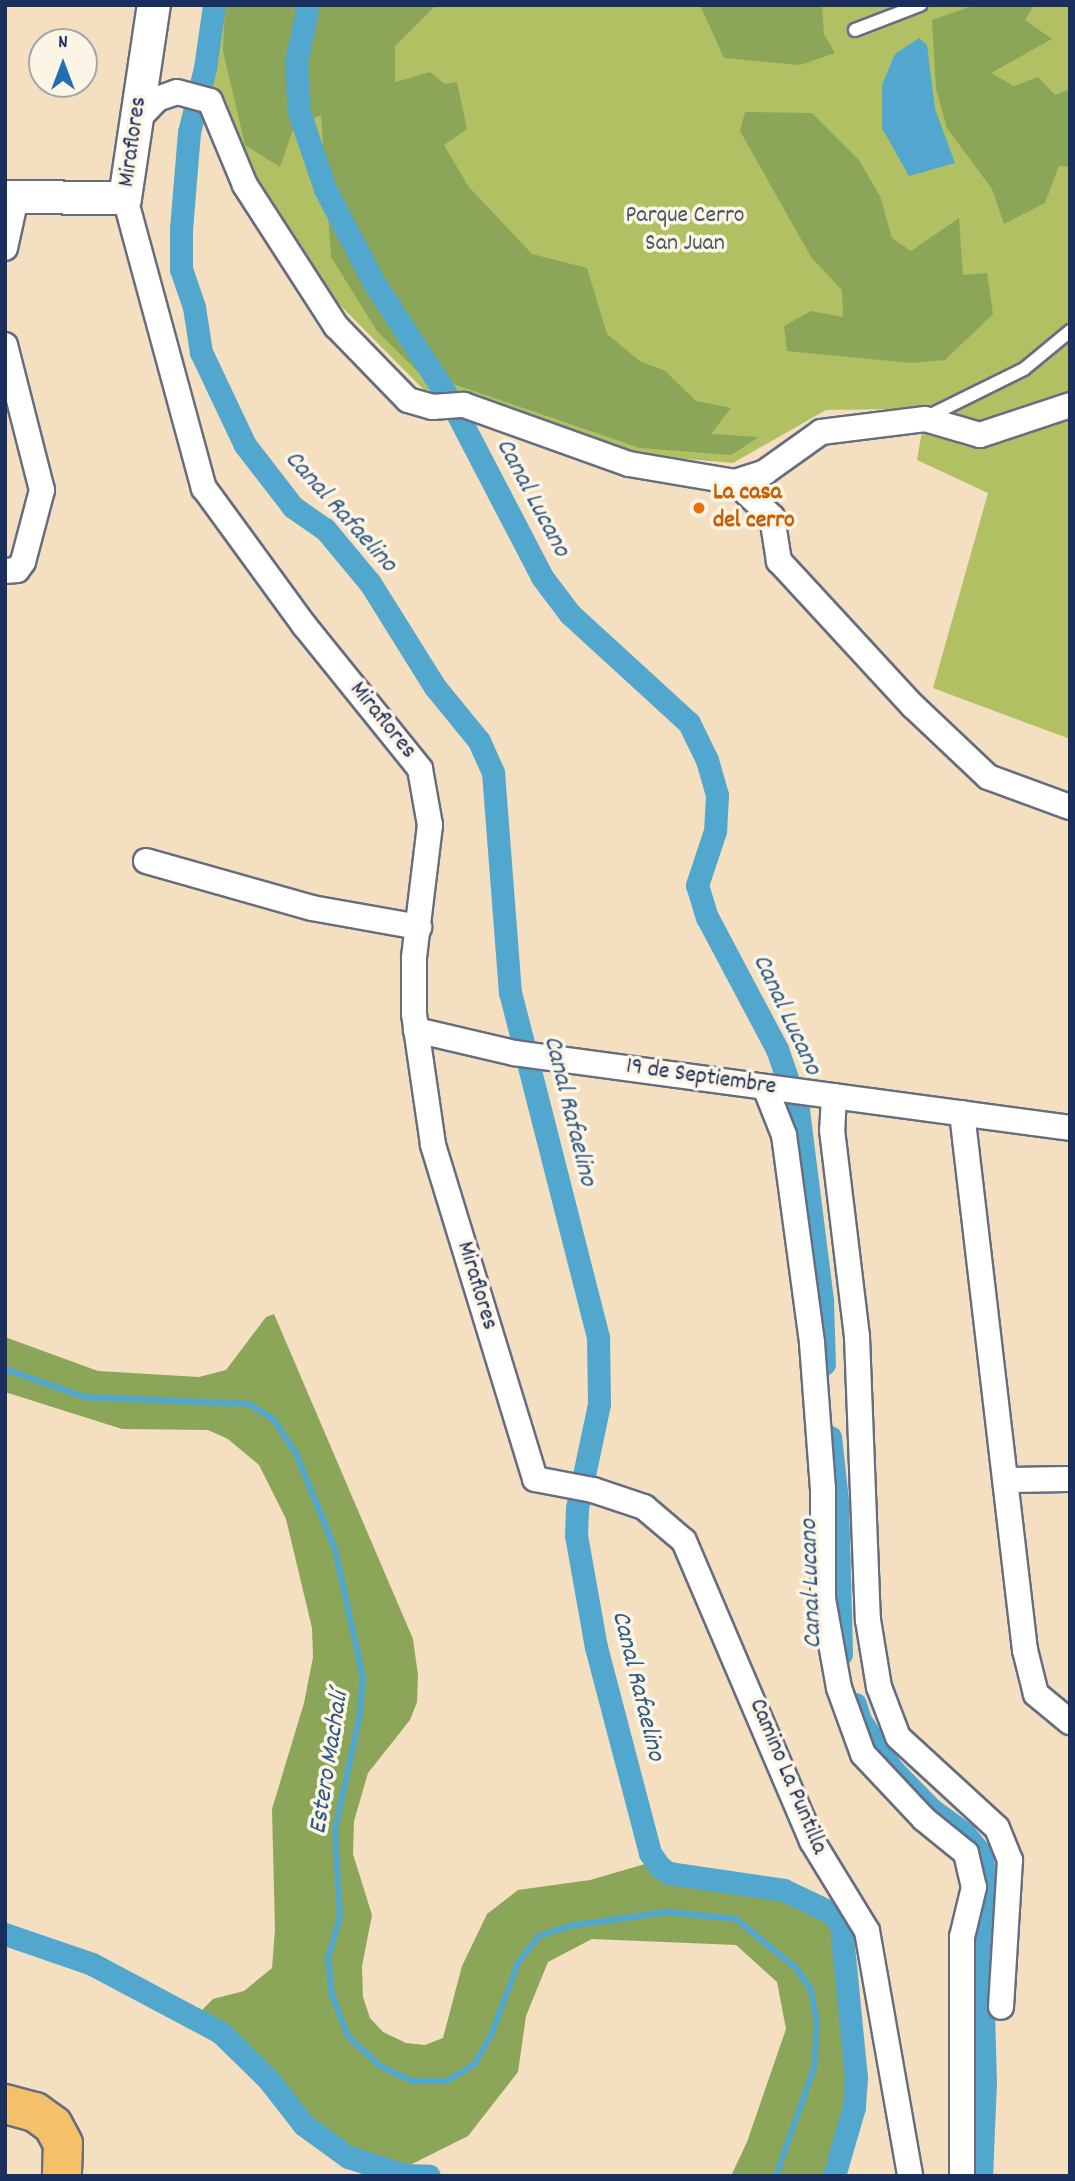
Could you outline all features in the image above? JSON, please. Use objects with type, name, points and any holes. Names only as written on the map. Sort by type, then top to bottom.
[{"type":"main road","points":[[5,2104],[35,2112],[53,2125],[63,2144],[62,2176]]},
{"type":"street","name":"Miraflores","points":[[154,5],[125,198],[204,488],[304,625],[420,769],[430,825],[414,958],[416,1031],[433,1145],[535,1479]]},
{"type":"street","points":[[136,120],[157,99],[177,92],[200,97],[245,185],[336,326],[408,400],[432,407],[464,405],[629,464],[735,482],[765,472],[821,432],[925,419],[980,435],[1070,405]]},
{"type":"street","points":[[5,248],[10,198],[125,198]]},
{"type":"street","points":[[5,345],[42,490],[23,562],[17,570],[5,571]]},
{"type":"street","points":[[735,482],[772,517],[779,561],[913,706],[988,777],[1070,807]]},
{"type":"street","points":[[146,861],[312,908],[419,928]]},
{"type":"street","name":"19 de Septiembre","points":[[416,1031],[514,1053],[1070,1128]]},
{"type":"street","points":[[771,1088],[783,1135],[812,1343],[823,1488],[823,1599],[839,1688],[863,1754],[924,1819],[966,1853],[974,1887],[962,1937],[962,2176]]},
{"type":"street","points":[[834,1096],[832,1130],[857,1338],[868,1620],[879,1687],[898,1737],[997,1828],[1010,1860],[1001,2007]]},
{"type":"street","points":[[962,1114],[1008,1480],[1026,1650],[1036,1694],[1070,1722]]},
{"type":"street","name":"Camino La Puntilla","points":[[535,1479],[593,1490],[644,1507],[684,1541],[812,1841],[867,1931],[910,2176]]},
{"type":"street","points":[[1008,1480],[1070,1479]]},
{"type":"lane","points":[[855,30],[920,5]]},
{"type":"lane","points":[[925,419],[1024,369],[1070,331]]},
{"type":"green space","name":"Parque Cerro San Juan","points":[[214,5],[1070,5],[1070,739],[933,688],[988,493],[917,460],[924,419],[896,409],[826,410],[733,463],[639,455],[474,396],[424,390],[335,300],[238,147],[205,68]]},
{"type":"green space","points":[[225,5],[436,5],[395,46],[395,82],[430,72],[445,84],[457,82],[467,129],[444,145],[468,186],[532,254],[587,268],[607,334],[641,362],[664,370],[696,401],[731,408],[711,434],[759,437],[731,455],[640,448],[418,372],[377,331],[331,257],[321,115],[294,127],[280,167],[245,145],[223,51]]},
{"type":"green space","points":[[700,5],[822,5],[824,34],[835,53],[800,65],[724,58]]},
{"type":"green space","points":[[975,5],[1034,5],[1025,20],[1052,39],[991,73],[1014,86],[1038,77],[1055,95],[1070,89],[1070,167],[1059,166],[1045,203],[1004,224],[992,189],[947,128],[936,89],[932,20]]},
{"type":"green space","points":[[745,112],[812,113],[859,160],[880,196],[892,238],[911,251],[959,218],[963,275],[987,273],[993,314],[945,360],[911,363],[787,351],[784,326],[811,311],[843,317],[842,290],[811,257],[740,131]]},
{"type":"green space","points":[[274,1314],[413,1639],[418,1675],[417,1702],[410,1720],[368,1773],[354,1821],[353,1854],[372,1915],[362,1966],[363,1997],[370,2018],[383,2032],[406,2043],[425,2045],[443,2038],[462,1966],[487,1914],[518,1890],[590,1880],[652,1862],[662,1874],[783,1894],[828,1913],[839,1931],[841,1990],[852,2040],[850,2106],[829,2176],[731,2176],[747,2142],[786,2029],[777,1982],[736,1945],[592,1939],[548,1962],[526,2016],[518,2072],[468,2136],[402,2169],[348,2151],[308,2123],[226,2031],[197,2015],[213,1999],[244,1991],[272,1968],[275,1930],[272,1809],[304,1703],[313,1657],[312,1628],[286,1519],[259,1465],[228,1439],[208,1430],[122,1429],[5,1392],[5,1337],[98,1371],[199,1377],[226,1370],[266,1317]]},
{"type":"water","points":[[919,38],[927,45],[935,109],[955,163],[909,176],[882,128],[882,85],[895,54]]},
{"type":"waterway","name":"Canal Rafaelino","points":[[214,5],[205,68],[189,132],[181,229],[181,269],[194,307],[201,352],[245,445],[293,507],[325,529],[370,583],[435,687],[479,741],[493,772],[510,992],[598,1338],[599,1404],[577,1508],[576,1535],[596,1647],[650,1853],[659,1866],[668,1873],[784,1890],[832,1913],[841,1925],[856,2077],[854,2107],[834,2176]]},
{"type":"waterway","name":"Canal Lucano","points":[[308,5],[296,63],[299,112],[325,189],[373,281],[450,400],[542,577],[570,614],[689,723],[707,760],[717,795],[715,831],[697,885],[707,917],[777,1049],[798,1110],[822,1301],[824,1364]]},
{"type":"waterway","name":"Estero Machalí","points":[[5,1369],[84,1397],[249,1404],[273,1419],[296,1453],[335,1549],[363,1677],[360,1715],[335,1830],[340,1917],[328,1958],[332,1995],[348,2036],[380,2066],[412,2081],[447,2081],[474,2065],[491,2036],[518,1963],[539,1936],[569,1926],[667,1912],[736,1919],[797,1969],[811,1990],[817,2025],[814,2068],[776,2176]]},
{"type":"waterway","name":"Canal Lucano","points":[[830,1437],[837,1500],[841,1654]]},
{"type":"waterway","name":"Canal Lucano","points":[[855,1704],[860,1720],[892,1769],[931,1809],[964,1833],[982,1855],[985,1888],[981,1932],[985,2081],[981,2176]]},
{"type":"waterway","name":"Canal Rafaelino","points":[[5,1934],[92,1964],[220,2032],[268,2079],[304,2125],[348,2157],[405,2175],[429,2176]]},
{"type":"place","name":"La casa del cerro","points":[[699,508]]}]
